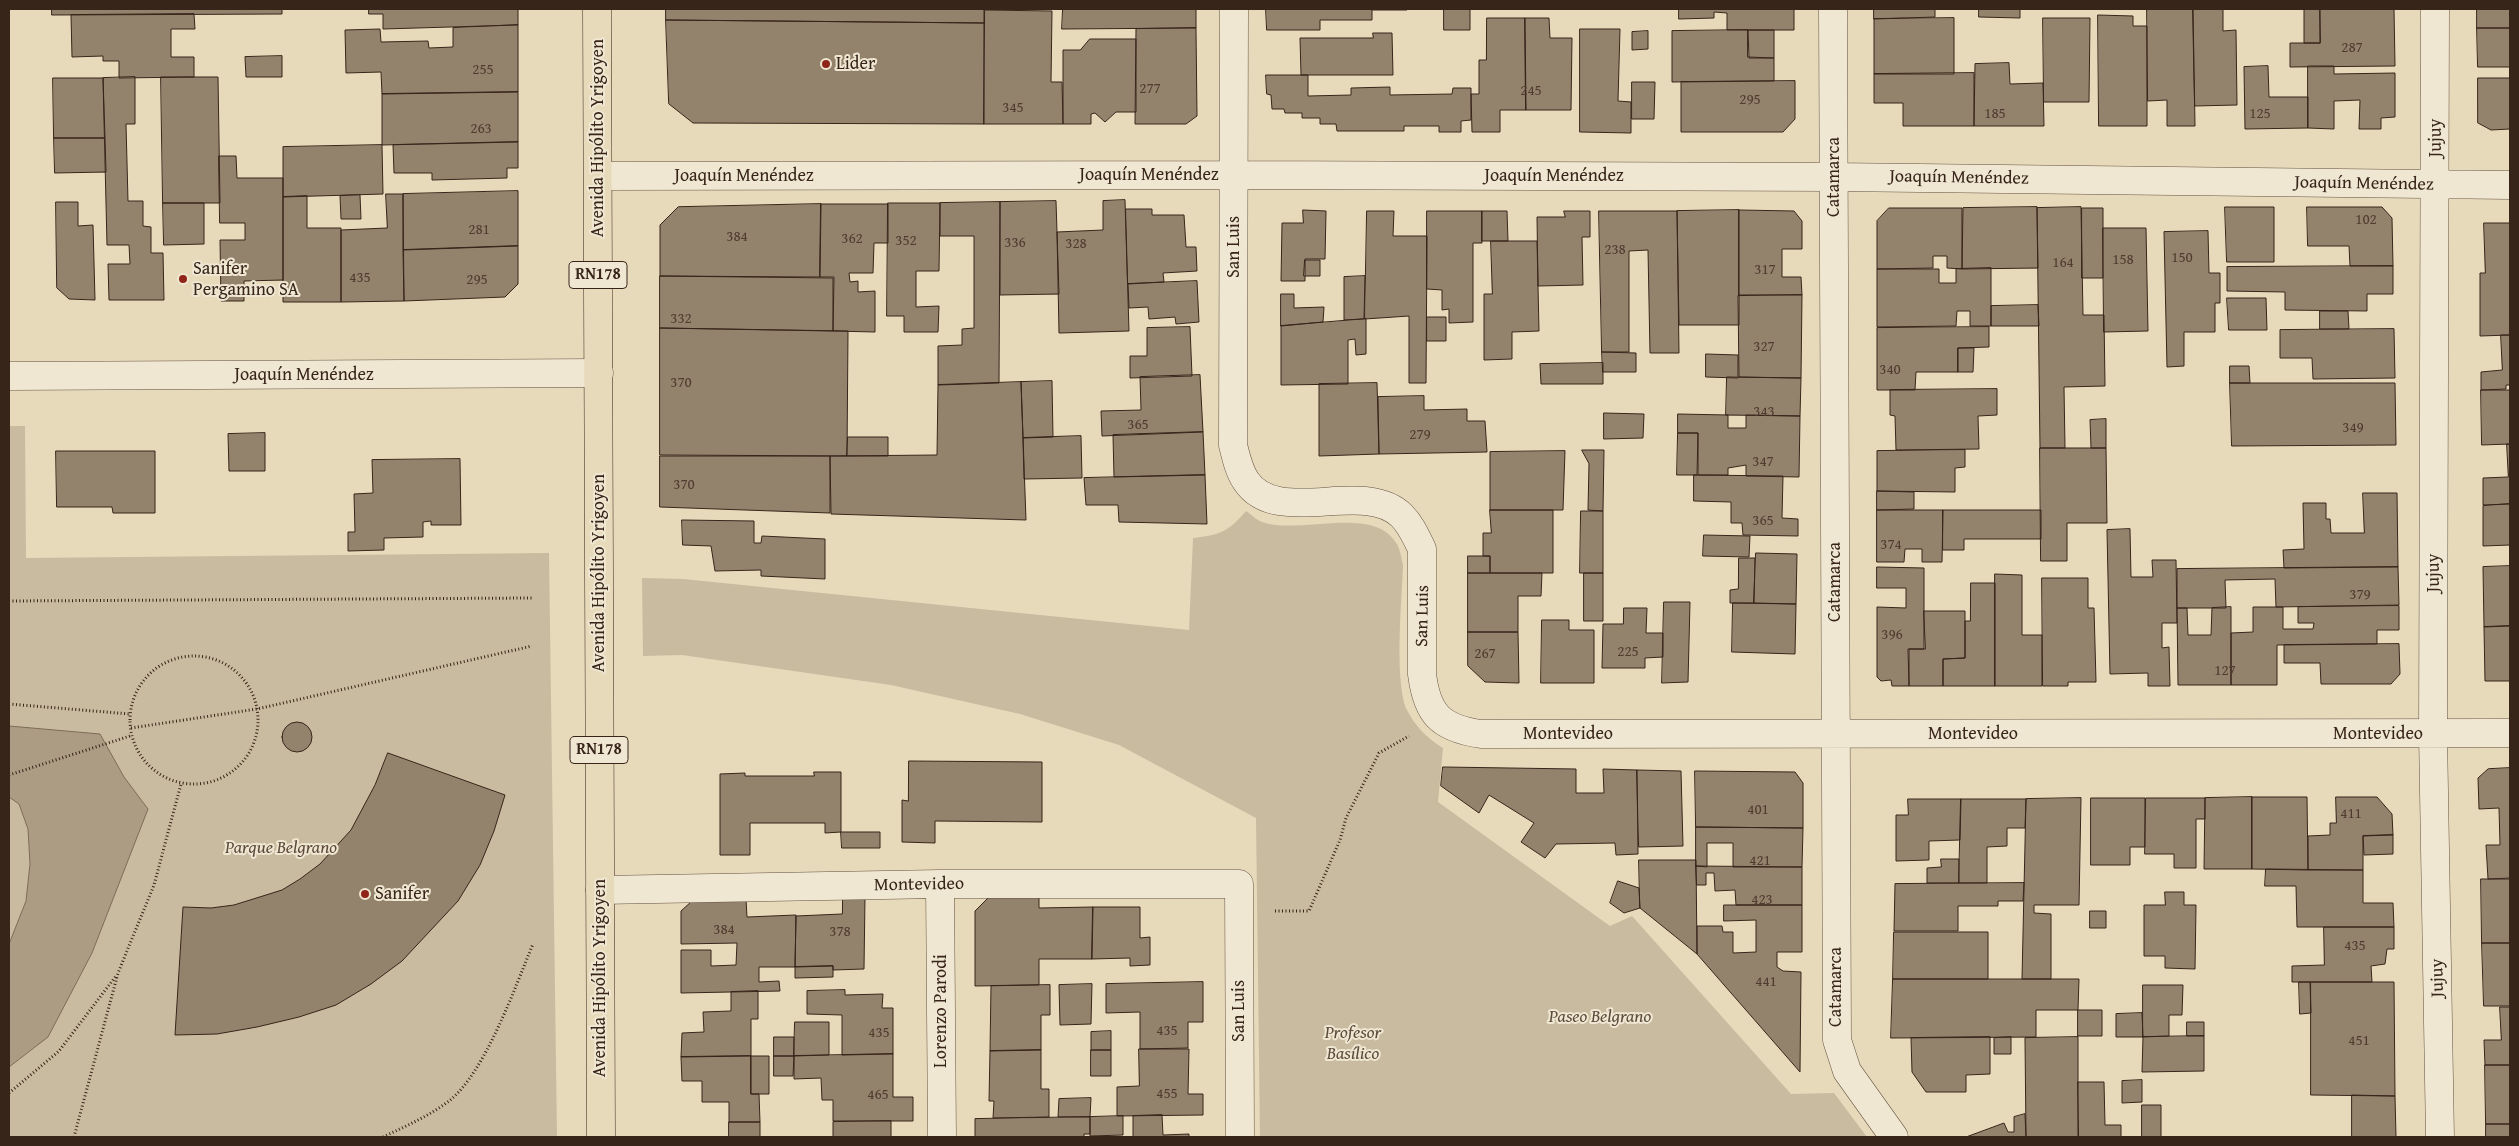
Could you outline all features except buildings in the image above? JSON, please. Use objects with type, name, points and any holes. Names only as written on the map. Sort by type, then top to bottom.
[{"type":"main road","name":"Avenida Hipólito Yrigoyen","points":[[597,9],[601,1137]]},
{"type":"street","name":"San Luis","points":[[1234,9],[1234,445],[1238,465],[1246,483],[1266,498],[1288,502],[1364,501],[1385,505],[1401,515],[1413,531],[1422,549],[1422,674],[1428,705],[1440,719]]},
{"type":"street","name":"Catamarca","points":[[1833,9],[1837,1040],[1847,1071],[1894,1137]]},
{"type":"street","name":"Jujuy","points":[[2435,9],[2434,734],[2440,1137]]},
{"type":"street","name":"Joaquín Menéndez","points":[[598,176],[1234,174],[1834,176],[2510,185]]},
{"type":"street","name":"Joaquín Menéndez","points":[[9,376],[599,373]]},
{"type":"street","name":"Montevideo","points":[[1440,719],[1454,728],[1481,734],[2510,733]]},
{"type":"street","name":"Montevideo","points":[[600,890],[940,884],[1239,897]]},
{"type":"street","name":"Lorenzo Parodi","points":[[940,884],[942,1137]]},
{"type":"street","name":"San Luis","points":[[1239,897],[1240,1137]]},
{"type":"path","points":[[9,601],[532,598]]},
{"type":"path","points":[[131,728],[257,709],[532,646]]},
{"type":"path","points":[[184,656],[205,656],[225,663],[242,677],[254,695],[257,709],[258,736],[250,754],[238,768],[222,779],[203,784],[181,784],[165,778],[150,766],[138,752],[130,736],[130,714],[135,695],[146,677],[163,663],[184,656]]},
{"type":"path","points":[[9,704],[130,714]]},
{"type":"path","points":[[1239,897],[1309,911],[1340,840],[1346,818],[1379,753],[1440,719]]},
{"type":"path","points":[[9,775],[130,736]]},
{"type":"path","points":[[74,1137],[118,973],[154,886],[181,784]]},
{"type":"path","points":[[383,1137],[421,1119],[443,1105],[468,1082],[498,1028],[533,944]]},
{"type":"path","points":[[9,1093],[59,1050],[118,973]]},
{"type":"green space","name":"Parque Belgrano","points":[[9,426],[25,426],[26,558],[549,553],[557,1137],[9,1137]]},
{"type":"green space","name":"Paseo Belgrano","points":[[1246,511],[1262,522],[1277,525],[1351,523],[1368,525],[1383,530],[1394,540],[1399,549],[1403,565],[1400,661],[1403,697],[1410,716],[1418,727],[1432,741],[1443,748],[1438,802],[1610,926],[1632,916],[1791,1094],[1834,1093],[1867,1137],[1260,1137],[1256,818],[1119,745],[1020,714],[891,685],[682,655],[643,656],[642,578],[683,579],[1189,630],[1193,538],[1217,534],[1223,531],[1234,524]]},
{"type":"shaded area","points":[[9,726],[100,734],[124,777],[148,809],[92,953],[48,1037],[9,1067],[9,944],[26,901],[30,864],[28,829],[19,804],[9,797]]},
{"type":"place","name":"Lider","points":[[826,64]]},
{"type":"place","name":"Sanifer Pergamino SA","points":[[183,279]]},
{"type":"place","name":"Sanifer","points":[[365,894]]},
{"type":"park label","name":"Profesor Basílico","points":[[1353,1043]]}]
